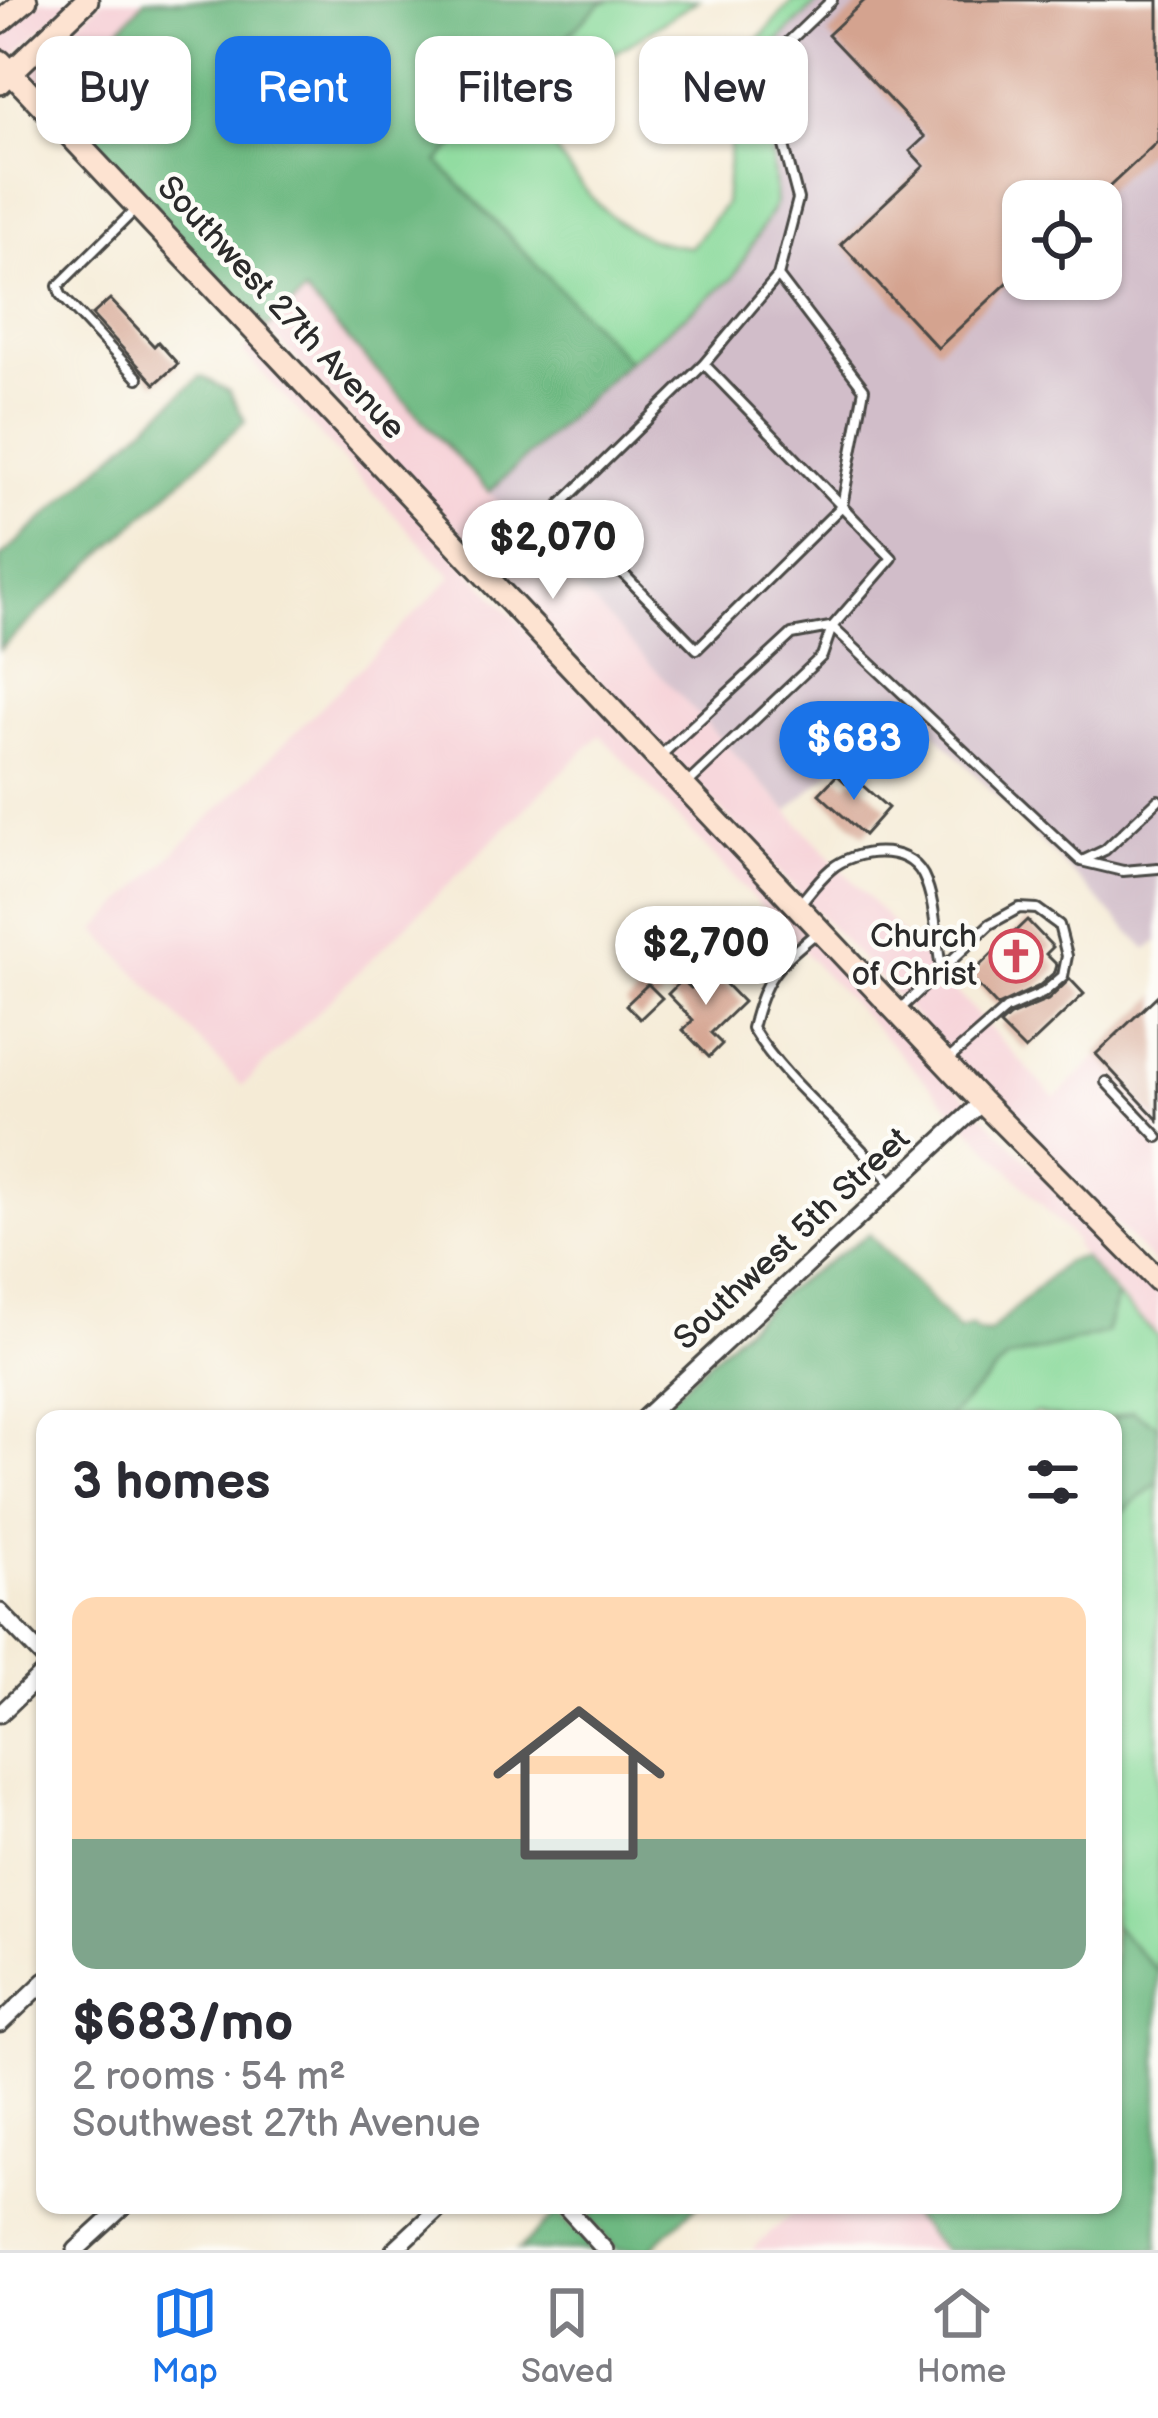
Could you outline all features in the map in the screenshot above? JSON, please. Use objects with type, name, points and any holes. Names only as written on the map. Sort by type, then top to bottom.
[{"type":"main road","points":[[0,22],[26,0]]},
{"type":"main road","points":[[4,72],[87,0]]},
{"type":"main road","name":"Southwest 27th Avenue","points":[[4,72],[139,206],[982,1102],[1158,1280]]},
{"type":"street","name":"Southwest 5th Street","points":[[654,1410],[982,1102]]},
{"type":"street","points":[[0,1612],[36,1650]]},
{"type":"street","points":[[0,1714],[36,1680]]},
{"type":"street","points":[[0,2024],[36,1990]]},
{"type":"street","points":[[76,2250],[115,2214]]},
{"type":"street","points":[[394,2250],[432,2214]]},
{"type":"street","points":[[572,2214],[605,2250]]},
{"type":"lane","points":[[778,275],[863,388],[842,506],[697,649],[558,507],[704,364],[778,275],[798,199],[767,81],[777,52],[832,0]]},
{"type":"lane","points":[[138,378],[61,296],[58,286],[139,206]]},
{"type":"lane","points":[[686,785],[822,656],[832,627],[892,558],[704,364]]},
{"type":"lane","points":[[660,757],[792,634],[832,627]]},
{"type":"lane","points":[[832,627],[1081,861],[1124,872],[1158,868]]},
{"type":"lane","points":[[1081,861],[1105,850],[1158,800]]},
{"type":"lane","points":[[799,905],[830,870],[851,857],[887,853],[910,858],[923,875],[930,898],[941,970]]},
{"type":"lane","points":[[898,1011],[990,924],[1019,908],[1037,909],[1059,925],[1067,956],[1063,976],[1043,993],[1006,1010],[945,1062]]},
{"type":"lane","points":[[821,929],[781,962],[761,990],[752,1028],[771,1058],[862,1145],[892,1186]]},
{"type":"lane","points":[[1106,1082],[1158,1137]]},
{"type":"shaded area","points":[[42,0],[72,0],[10,59],[0,48],[0,35]]},
{"type":"shaded area","points":[[102,0],[145,0],[113,36],[65,36]]},
{"type":"shaded area","points":[[820,0],[1158,0],[1158,941],[1147,950],[906,703],[788,811],[489,492],[628,361],[733,278],[762,144],[808,144],[808,36],[783,36]]},
{"type":"shaded area","points":[[36,63],[36,86],[25,74]]},
{"type":"shaded area","points":[[304,292],[1055,1098],[1158,997],[1158,1267],[989,1095],[267,328]]},
{"type":"shaded area","points":[[254,341],[976,1108],[1158,1293],[1158,1337],[1076,1248],[1075,1240],[600,735],[242,1086],[96,930],[452,577],[243,352]]},
{"type":"shaded area","points":[[791,2214],[910,2214],[944,2250],[752,2250]]},
{"type":"green space","points":[[145,0],[610,0],[567,36],[415,36],[415,144],[456,144],[438,162],[628,361],[489,492],[305,293],[267,328],[92,144],[191,144],[191,36],[113,36]]},
{"type":"green space","points":[[698,0],[615,53],[615,36],[567,36],[601,3]]},
{"type":"green space","points":[[793,0],[820,0],[783,36],[762,36]]},
{"type":"green space","points":[[456,144],[551,144],[585,189],[619,222],[663,243],[691,247],[725,204],[730,144],[770,144],[776,203],[733,278],[628,361],[438,162]]},
{"type":"green space","points":[[201,376],[229,391],[245,421],[0,649],[0,558]]},
{"type":"green space","points":[[869,1234],[959,1331],[971,1326],[989,1333],[1066,1261],[1083,1257],[1117,1296],[1106,1333],[1007,1359],[956,1410],[657,1410],[783,1292]]},
{"type":"green space","points":[[1117,1296],[1158,1337],[1158,1426],[1132,1411],[1122,1415],[1122,1410],[956,1410],[1007,1359],[1106,1333]]},
{"type":"green space","points":[[1132,1411],[1158,1426],[1158,1482],[1122,1512],[1122,1415]]},
{"type":"green space","points":[[1158,1482],[1158,1972],[1122,1934],[1122,1512]]},
{"type":"green space","points":[[1122,1934],[1158,1972],[1158,2250],[944,2250],[910,2214],[1122,2214]]},
{"type":"green space","points":[[560,2214],[593,2250],[518,2250]]},
{"type":"green space","points":[[592,2214],[687,2214],[649,2250],[617,2250],[588,2218]]},
{"type":"building","points":[[865,0],[1158,0],[1158,141],[1116,180],[1002,180],[1002,288],[938,348],[841,244],[924,166],[910,151],[925,137],[828,35]]},
{"type":"building","points":[[110,299],[178,364],[155,384],[92,315]]},
{"type":"building","points":[[837,775],[847,784],[854,778],[888,808],[864,835],[819,794]]},
{"type":"building","name":"Church of Christ","points":[[1027,920],[1053,947],[1046,954],[1057,965],[1055,972],[1039,986],[997,1006],[969,976]]},
{"type":"building","points":[[711,969],[743,1002],[711,1033],[722,1044],[709,1057],[683,1030],[693,1020],[668,994],[682,980],[691,988]]},
{"type":"building","points":[[1070,979],[1084,994],[1025,1050],[1000,1025],[1048,1000]]},
{"type":"building","points":[[648,984],[662,998],[640,1019],[626,1005]]},
{"type":"building","points":[[1158,995],[1158,1120],[1096,1054]]},
{"type":"place","name":"Church of Christ","points":[[1016,956]]}]
